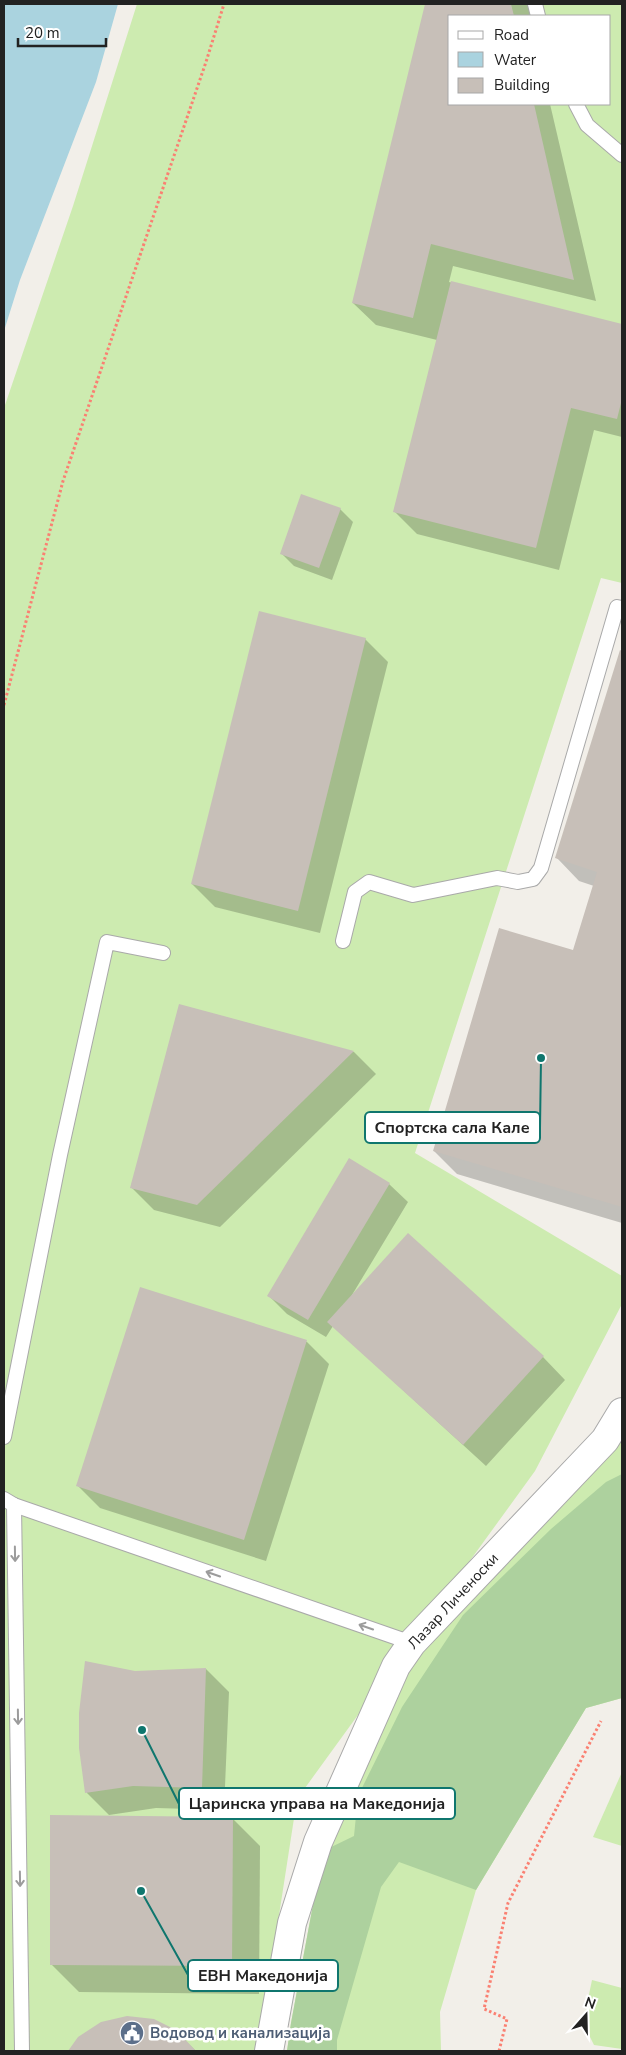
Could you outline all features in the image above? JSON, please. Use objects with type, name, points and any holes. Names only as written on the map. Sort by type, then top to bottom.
[{"type":"street","name":"Лазар Личеноски","points":[[270,2051],[292,1924],[318,1842],[396,1666],[412,1643],[605,1440],[622,1412]]},
{"type":"lane","points":[[577,105],[587,125],[622,155]]},
{"type":"lane","points":[[343,942],[355,892],[369,882],[413,895],[497,878],[518,882],[533,879],[541,868],[617,607],[622,608]]},
{"type":"lane","points":[[4,1437],[60,1155],[107,942],[163,953]]},
{"type":"lane","points":[[22,2051],[9,1502],[412,1643]]},
{"type":"path","points":[[4,705],[63,481],[224,4]]},
{"type":"path","points":[[499,2051],[507,2019],[484,2009],[508,1903],[602,1721]]},
{"type":"green space","points":[[137,4],[622,4],[622,583],[601,578],[415,1153],[622,1276],[622,1304],[535,1471],[297,1799],[258,2051],[4,2051],[4,408],[73,206]]},
{"type":"green space","points":[[622,1436],[622,1698],[586,1708],[476,1890],[440,2012],[441,2051],[287,2051],[323,1851],[412,1643]]},
{"type":"green space","points":[[622,1474],[622,1698],[586,1708],[476,1890],[399,1862],[381,1887],[337,2040],[337,2051],[287,2051],[323,1851],[354,1836],[358,1796],[402,1707],[463,1615],[551,1529],[606,1482]]},
{"type":"green space","points":[[622,1772],[622,1846],[593,1837]]},
{"type":"green space","points":[[592,1980],[622,1988],[622,2049],[594,2045],[583,2023]]},
{"type":"water","points":[[4,4],[118,4],[96,82],[20,280],[4,331]]},
{"type":"building","points":[[425,4],[511,4],[514,15],[448,15],[448,105],[534,105],[574,280],[431,244],[413,318],[352,303]]},
{"type":"building","points":[[451,281],[622,324],[622,399],[617,419],[571,408],[536,548],[393,512]]},
{"type":"building","points":[[301,494],[341,508],[319,568],[280,554]]},
{"type":"building","points":[[259,611],[366,638],[298,911],[191,884]]},
{"type":"building","points":[[620,650],[622,651],[622,1207],[433,1151],[499,928],[573,950],[597,872],[555,858]]},
{"type":"building","points":[[179,1004],[354,1051],[197,1205],[130,1188]]},
{"type":"building","points":[[349,1158],[390,1183],[308,1320],[267,1296]]},
{"type":"building","points":[[408,1233],[544,1356],[463,1445],[327,1322]]},
{"type":"building","points":[[140,1287],[307,1340],[244,1540],[76,1486]]},
{"type":"building","points":[[85,1661],[135,1671],[206,1668],[202,1788],[133,1786],[85,1793],[79,1748],[79,1713]]},
{"type":"building","points":[[50,1815],[233,1817],[232,1966],[50,1965]]},
{"type":"building","name":"Водовод и канализација","points":[[127,2016],[154,2019],[176,2030],[196,2051],[68,2051],[78,2037],[101,2022]]},
{"type":"place","name":"Спортска сала Кале","points":[[541,1058]]},
{"type":"place","name":"Царинска управа на Македонија","points":[[142,1730]]},
{"type":"place","name":"ЕВН Македонија","points":[[141,1891]]},
{"type":"place","name":"Водовод и канализација","points":[[132,2033]]}]
